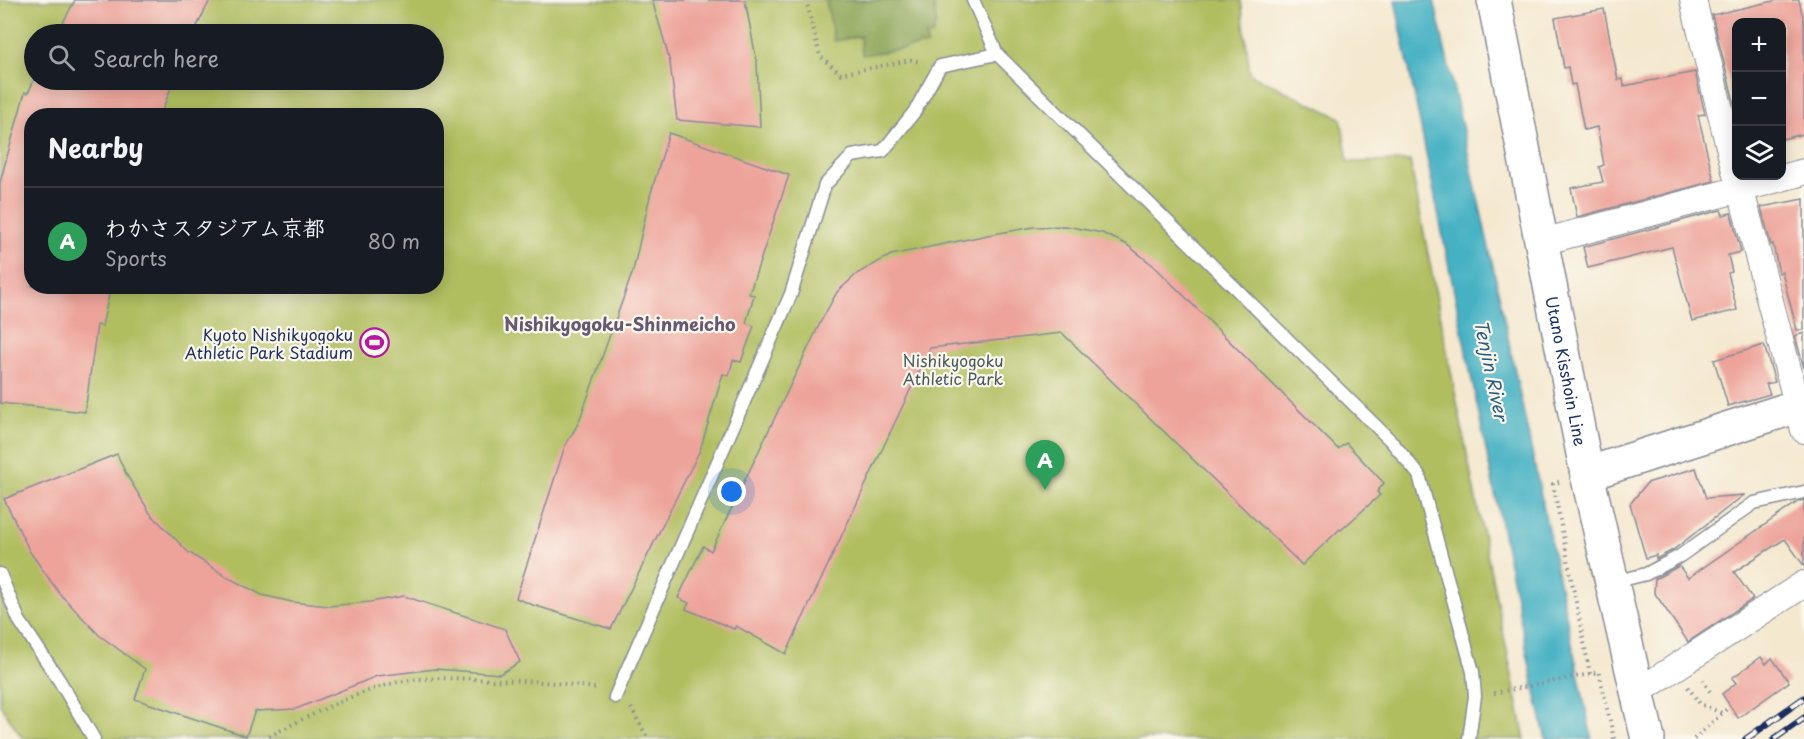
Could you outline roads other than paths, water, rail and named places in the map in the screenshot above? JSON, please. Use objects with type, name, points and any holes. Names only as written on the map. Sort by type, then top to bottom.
[{"type":"main road","name":"Utano Kisshoin Line","points":[[1494,0],[1542,242],[1574,478],[1613,583],[1648,739]]},
{"type":"main road","points":[[1574,478],[1802,414]]},
{"type":"street","points":[[1693,0],[1732,156]]},
{"type":"street","points":[[1786,174],[1804,172]]},
{"type":"street","points":[[1542,242],[1738,180],[1802,414]]},
{"type":"street","points":[[1636,693],[1804,584]]},
{"type":"lane","points":[[973,0],[997,54],[1374,424],[1419,475],[1473,672],[1475,696],[1468,739]]},
{"type":"lane","points":[[615,697],[791,294],[825,185],[852,156],[883,151],[915,111],[940,66],[997,54]]},
{"type":"lane","points":[[1613,583],[1646,574],[1680,556],[1754,503],[1804,492]]},
{"type":"lane","points":[[0,574],[19,620],[59,680],[94,739]]},
{"type":"water","name":"Tenjin River","points":[[1395,0],[1434,0],[1493,266],[1592,739],[1546,739]]},
{"type":"railway","points":[[1746,739],[1804,698]]},
{"type":"railway","points":[[1774,739],[1804,718]]},
{"type":"place","name":"Kyoto Nishikyogoku Athletic Park Stadium","points":[[374,343]]},
{"type":"place","name":"わかさスタジアム京都","points":[[1045,490]]},
{"type":"district","name":"Nishikyogoku-Shinmeicho","points":[[620,323]]},
{"type":"park label","name":"Nishikyogoku Athletic Park","points":[[953,369]]}]
